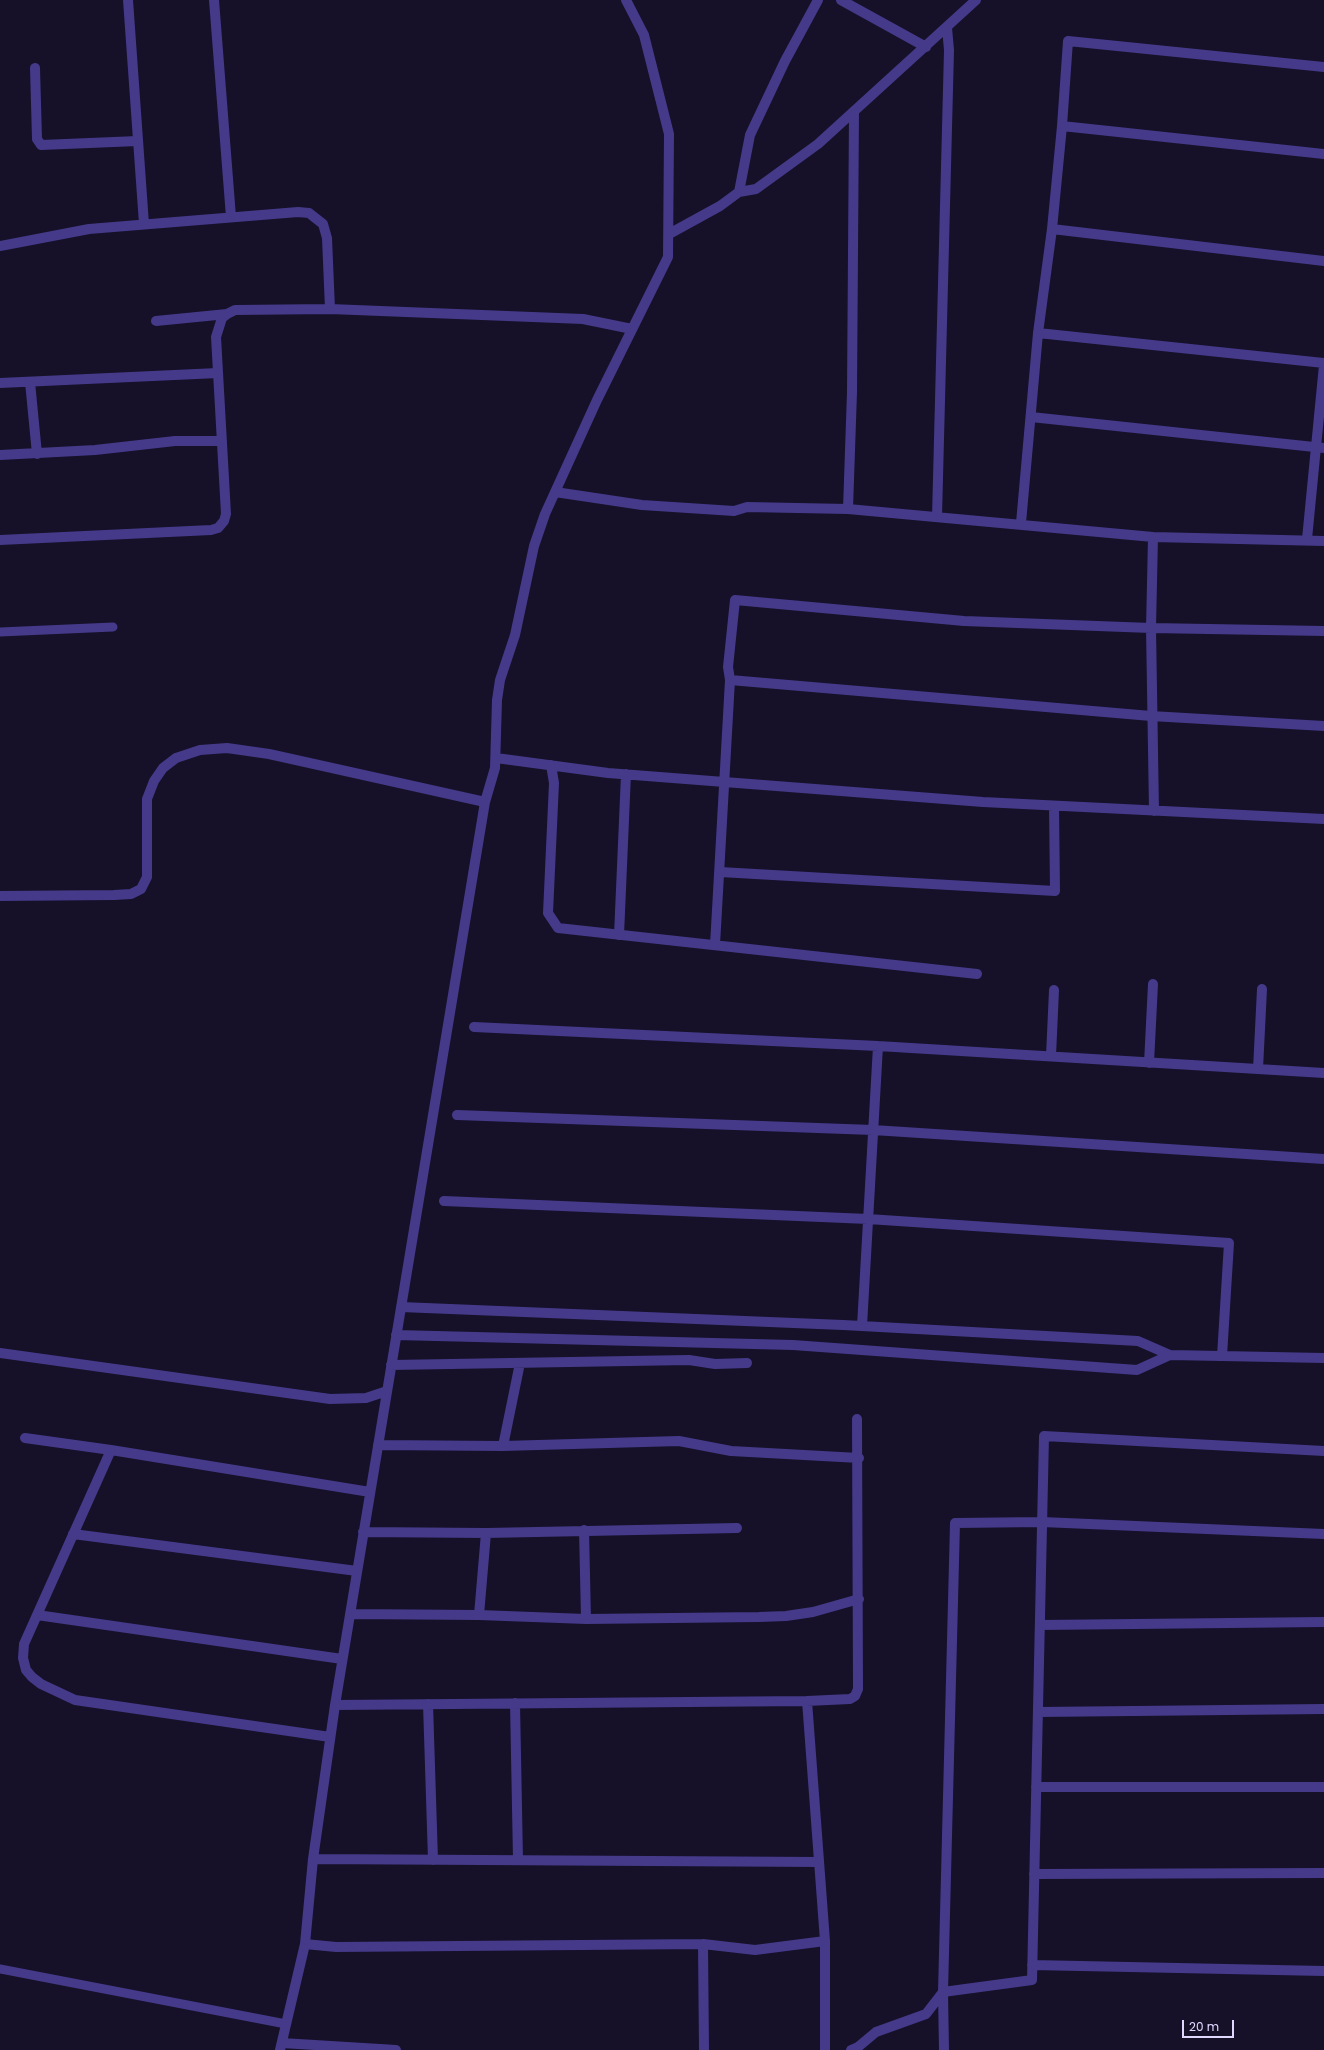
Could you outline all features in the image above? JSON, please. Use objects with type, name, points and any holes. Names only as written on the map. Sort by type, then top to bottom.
[{"type":"street","points":[[128,0],[144,224]]},
{"type":"street","points":[[214,0],[230,217]]},
{"type":"street","points":[[396,2050],[281,2047],[305,1944],[313,1859],[342,1659],[485,802],[495,768],[497,700],[500,680],[515,635],[534,546],[555,492],[597,400],[668,257],[669,134],[644,35],[626,0]]},
{"type":"street","points":[[739,192],[750,135],[785,60],[818,0]]},
{"type":"street","points":[[842,0],[926,47]]},
{"type":"street","points":[[669,234],[720,206],[739,192],[756,189],[818,144],[976,0]]},
{"type":"street","points":[[937,517],[949,50],[947,28]]},
{"type":"street","points":[[1021,523],[1038,333],[1052,229],[1062,126],[1068,40],[1324,67]]},
{"type":"street","points":[[35,68],[37,139],[41,145],[138,141]]},
{"type":"street","points":[[848,509],[852,392],[854,111]]},
{"type":"street","points":[[1062,126],[1324,154]]},
{"type":"street","points":[[0,246],[89,229],[298,212],[310,213],[318,218],[323,224],[327,238],[330,309]]},
{"type":"street","points":[[1052,229],[1324,261]]},
{"type":"street","points":[[156,320],[227,314],[235,310],[330,309],[583,319],[632,329]]},
{"type":"street","points":[[0,540],[211,530],[218,528],[224,521],[226,514],[216,337],[221,322],[227,314]]},
{"type":"street","points":[[1038,333],[1324,364],[1319,448],[1307,539]]},
{"type":"street","points":[[0,383],[218,373]]},
{"type":"street","points":[[30,382],[37,454]]},
{"type":"street","points":[[1031,417],[1319,448]]},
{"type":"street","points":[[0,455],[124,448],[174,441],[222,441]]},
{"type":"street","points":[[555,492],[642,505],[734,511],[747,507],[848,509],[1021,523],[1153,537],[1307,539],[1324,541]]},
{"type":"street","points":[[1153,537],[1151,716],[1154,811]]},
{"type":"street","points":[[715,945],[730,680],[728,667],[735,600],[964,621],[1151,628],[1324,631]]},
{"type":"street","points":[[730,680],[1151,716],[1324,726]]},
{"type":"street","points":[[0,896],[114,895],[131,894],[141,888],[147,877],[147,799],[154,781],[163,768],[176,758],[200,750],[227,748],[269,754],[485,802]]},
{"type":"street","points":[[496,758],[551,766],[626,774],[983,802],[1324,819]]},
{"type":"street","points":[[551,766],[554,783],[548,913],[558,928],[977,974]]},
{"type":"street","points":[[619,935],[626,774]]},
{"type":"street","points":[[720,872],[1055,891],[1054,806]]},
{"type":"street","points":[[1148,1062],[1153,984]]},
{"type":"street","points":[[1258,1069],[1262,988]]},
{"type":"street","points":[[1051,1056],[1054,990]]},
{"type":"street","points":[[474,1027],[878,1046],[1324,1073]]},
{"type":"street","points":[[862,1326],[878,1046]]},
{"type":"street","points":[[458,1115],[873,1130],[1324,1159]]},
{"type":"street","points":[[444,1201],[868,1219],[1229,1243],[1222,1356]]},
{"type":"street","points":[[401,1307],[862,1326],[1138,1341],[1170,1355],[1324,1358]]},
{"type":"street","points":[[396,1335],[793,1345],[1137,1370],[1170,1355]]},
{"type":"street","points":[[0,1353],[330,1399],[366,1398],[387,1391]]},
{"type":"street","points":[[391,1365],[689,1360],[715,1364],[747,1363]]},
{"type":"street","points":[[503,1446],[520,1363]]},
{"type":"street","points":[[335,1705],[807,1701],[850,1699],[855,1696],[858,1689],[859,1458],[857,1419]]},
{"type":"street","points":[[851,2050],[858,2047],[876,2032],[926,2014],[943,1992],[1032,1980],[1044,1436],[1324,1451]]},
{"type":"street","points":[[26,1438],[111,1450],[370,1492]]},
{"type":"street","points":[[378,1445],[503,1446],[680,1441],[730,1450],[859,1458]]},
{"type":"street","points":[[111,1450],[24,1644],[23,1658],[26,1670],[41,1684],[75,1700],[330,1737]]},
{"type":"street","points":[[944,2050],[943,1992],[955,1523],[1042,1522],[1324,1534]]},
{"type":"street","points":[[363,1532],[486,1533],[737,1528]]},
{"type":"street","points":[[584,1530],[586,1619]]},
{"type":"street","points":[[479,1615],[486,1533]]},
{"type":"street","points":[[73,1534],[357,1571]]},
{"type":"street","points":[[350,1614],[479,1615],[586,1619],[786,1616],[813,1612],[859,1599]]},
{"type":"street","points":[[37,1615],[342,1659]]},
{"type":"street","points":[[1040,1625],[1324,1622]]},
{"type":"street","points":[[807,1701],[825,1941],[825,2050]]},
{"type":"street","points":[[515,1703],[518,1860]]},
{"type":"street","points":[[428,1704],[433,1860]]},
{"type":"street","points":[[1038,1712],[1324,1710]]},
{"type":"street","points":[[1036,1788],[1324,1787]]},
{"type":"street","points":[[313,1859],[819,1862]]},
{"type":"street","points":[[1034,1874],[1324,1873]]},
{"type":"street","points":[[305,1944],[336,1947],[703,1944],[755,1950],[825,1941]]},
{"type":"street","points":[[703,1944],[704,2050]]},
{"type":"street","points":[[1032,1965],[1324,1971]]},
{"type":"lane","points":[[0,632],[113,627]]},
{"type":"lane","points":[[0,1969],[286,2024]]}]
